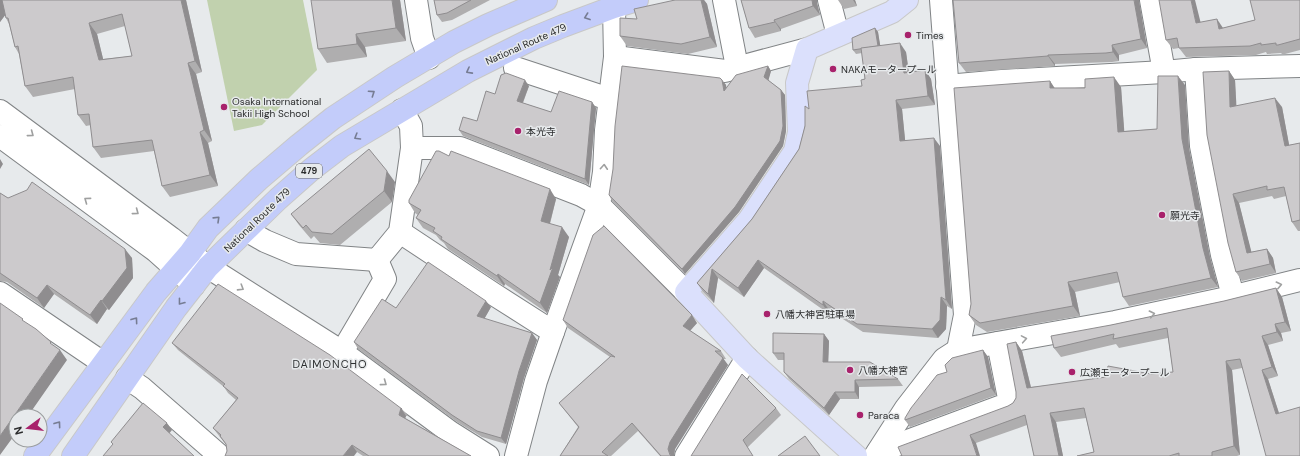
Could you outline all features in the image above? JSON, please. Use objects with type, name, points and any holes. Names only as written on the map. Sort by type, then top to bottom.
[{"type":"highway","name":"479","points":[[35,456],[156,292],[208,228],[259,179],[333,118],[369,94],[454,42],[488,25],[546,0]]},
{"type":"highway","name":"National Route 479","points":[[73,456],[126,378],[208,267],[312,169],[342,146],[468,71],[542,35],[614,7],[637,0]]},
{"type":"main road","points":[[856,456],[747,358],[686,292],[749,220],[795,151],[799,132],[797,83],[807,49],[892,12],[907,0]]},
{"type":"street","points":[[416,0],[422,38],[429,58]]},
{"type":"street","points":[[724,0],[737,67]]},
{"type":"street","points":[[829,0],[838,35]]},
{"type":"street","points":[[941,0],[965,315],[958,350]]},
{"type":"street","points":[[1151,0],[1164,72]]},
{"type":"street","points":[[516,456],[536,380],[598,205],[604,172],[609,99],[615,57],[614,7]]},
{"type":"street","points":[[615,57],[725,71],[807,49]]},
{"type":"street","points":[[947,86],[1002,81],[1196,69],[1300,66]]},
{"type":"street","points":[[515,68],[609,99]]},
{"type":"street","points":[[1196,69],[1201,146],[1222,255],[1233,296]]},
{"type":"street","points":[[377,260],[400,232],[412,148],[411,126],[402,110]]},
{"type":"street","points":[[0,111],[183,260],[194,284]]},
{"type":"street","points":[[0,136],[156,251],[208,267],[342,352],[450,432],[488,456]]},
{"type":"street","points":[[412,148],[460,148],[581,195],[598,205],[686,292]]},
{"type":"street","points":[[246,230],[265,241],[296,254],[377,260]]},
{"type":"street","points":[[400,232],[494,295],[553,332]]},
{"type":"street","points":[[342,352],[385,279],[377,260]]},
{"type":"street","points":[[876,454],[915,395],[944,359],[958,350],[1115,322],[1300,280]]},
{"type":"street","points":[[0,294],[103,363]]},
{"type":"street","points":[[876,454],[1010,403],[998,343]]},
{"type":"street","points":[[686,456],[747,358]]},
{"type":"street","points":[[126,378],[142,388],[220,456]]},
{"type":"green space","points":[[207,0],[303,0],[317,70],[262,125],[234,131]]},
{"type":"building","points":[[2,0],[181,0],[195,61],[188,63],[204,130],[200,132],[210,175],[162,186],[152,140],[93,147],[89,114],[78,115],[73,77],[25,86],[18,46],[15,47],[8,18],[6,18]],"holes":[[[122,14],[132,56],[99,60],[89,23]]]},
{"type":"building","points":[[311,0],[392,0],[396,28],[356,34],[357,44],[318,49]]},
{"type":"building","points":[[434,0],[471,0],[447,13],[437,15]]},
{"type":"building","points":[[675,0],[701,0],[710,37],[681,44],[620,36],[620,18],[637,19],[634,9]]},
{"type":"building","points":[[741,0],[812,0],[813,6],[774,20],[775,22],[749,28]]},
{"type":"building","points":[[953,0],[1134,0],[1141,39],[1112,45],[1113,52],[1106,53],[1048,55],[959,63]]},
{"type":"building","points":[[1159,0],[1191,0],[1196,23],[1217,19],[1219,29],[1255,20],[1250,0],[1300,0],[1300,39],[1278,45],[1276,45],[1276,43],[1261,45],[1261,43],[1250,46],[1179,48],[1177,38],[1166,40]]},
{"type":"building","points":[[875,28],[878,46],[853,50],[852,38]]},
{"type":"building","points":[[900,43],[904,73],[925,70],[928,96],[896,100],[900,141],[934,138],[946,300],[941,297],[940,320],[932,329],[857,324],[823,301],[823,305],[758,260],[738,288],[712,269],[708,294],[697,283],[752,219],[799,149],[805,126],[805,106],[809,109],[807,91],[862,86],[861,80],[865,79],[861,48]]},
{"type":"building","points":[[622,66],[720,78],[722,80],[724,91],[736,75],[768,66],[764,77],[781,90],[783,126],[780,141],[735,207],[682,269],[609,195],[613,169],[615,126]]},
{"type":"building","points":[[1229,71],[1230,107],[1275,98],[1285,146],[1300,143],[1300,220],[1292,222],[1284,187],[1267,190],[1267,186],[1233,194],[1247,253],[1267,249],[1270,264],[1236,272],[1228,243],[1207,135],[1203,72]]},
{"type":"building","points":[[506,73],[525,80],[517,101],[551,112],[559,91],[592,102],[585,179],[459,130],[463,117],[477,121],[486,91],[495,94],[501,75]]},
{"type":"building","points":[[1158,76],[1178,76],[1182,139],[1203,248],[1211,278],[1123,297],[1117,272],[1068,282],[1073,306],[980,323],[969,315],[971,304],[954,88],[1050,81],[1050,88],[1085,88],[1085,79],[1114,77],[1118,132],[1157,129]]},
{"type":"building","points":[[369,149],[387,171],[384,191],[332,234],[312,232],[306,225],[303,228],[291,214]]},
{"type":"building","points":[[436,151],[449,156],[451,151],[550,189],[541,221],[562,227],[550,270],[553,267],[540,303],[498,274],[497,276],[441,239],[442,237],[433,231],[435,228],[416,218],[421,210],[409,203],[409,200]]},
{"type":"building","points":[[32,182],[125,249],[127,268],[90,315],[47,285],[37,298],[0,273],[0,193],[8,198],[27,190]]},
{"type":"building","points":[[604,226],[692,315],[683,326],[721,351],[715,351],[723,358],[670,442],[668,449],[671,456],[661,456],[632,423],[602,452],[608,456],[560,456],[579,427],[559,403],[611,356],[615,357],[563,320],[593,235]]},
{"type":"building","points":[[428,262],[486,301],[477,316],[532,333],[519,371],[501,438],[477,431],[452,415],[354,342],[382,299],[396,308]]},
{"type":"building","points":[[218,284],[330,355],[401,408],[399,415],[471,456],[369,456],[352,445],[343,456],[225,456],[227,451],[226,444],[220,436],[221,435],[213,428],[238,398],[223,386],[225,384],[172,343]]},
{"type":"building","points":[[1276,288],[1285,322],[1275,324],[1277,332],[1262,336],[1272,367],[1262,370],[1276,414],[1300,407],[1300,456],[1266,456],[1240,359],[1226,361],[1234,446],[1212,452],[1212,456],[1179,456],[1179,453],[1169,456],[1077,456],[1094,452],[1084,408],[1050,413],[1059,456],[1034,456],[1025,415],[970,435],[977,456],[902,456],[898,447],[1013,403],[1016,398],[1016,392],[1007,344],[1016,342],[1027,388],[1106,377],[1108,366],[1151,374],[1173,372],[1167,328],[1113,339],[1114,334],[1054,348],[1051,336],[1224,301]]},
{"type":"building","points":[[0,303],[36,329],[51,342],[50,343],[60,350],[20,408],[8,408],[8,425],[0,436]]},
{"type":"building","points":[[773,333],[824,334],[823,362],[870,362],[898,379],[855,380],[855,392],[835,392],[824,408],[784,372],[784,353],[773,353]]},
{"type":"building","points":[[983,350],[991,388],[905,420],[911,408],[937,375],[947,372],[945,365],[952,358]]},
{"type":"building","points":[[742,374],[776,408],[743,440],[753,456],[691,456]]},
{"type":"building","points":[[143,403],[167,423],[163,427],[194,456],[103,456],[113,444],[111,442]]},
{"type":"building","points":[[805,436],[820,456],[778,456]]},
{"type":"place","name":"Times","points":[[908,35]]},
{"type":"place","name":"NAKAモータープール","points":[[833,69]]},
{"type":"place","name":"Osaka International Takii High School","points":[[224,107]]},
{"type":"place","name":"本光寺","points":[[518,131]]},
{"type":"place","name":"願光寺","points":[[1162,215]]},
{"type":"place","name":"八幡大神宮駐車場","points":[[767,314]]},
{"type":"place","name":"八幡大神宮","points":[[850,370]]},
{"type":"place","name":"広瀬モータープール","points":[[1072,372]]},
{"type":"place","name":"Paraca","points":[[860,415]]},
{"type":"district","name":"DAIMONCHO","points":[[330,364]]}]
